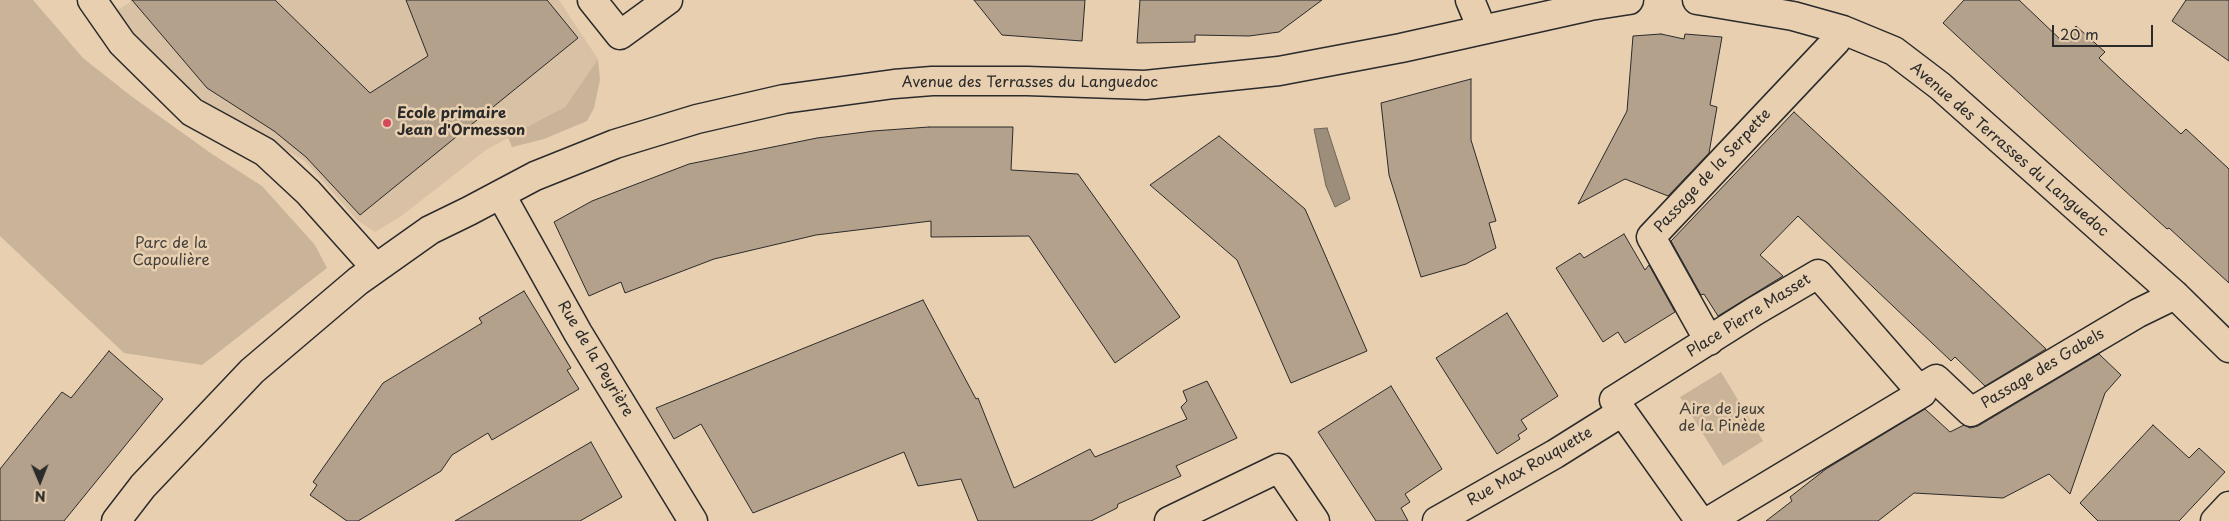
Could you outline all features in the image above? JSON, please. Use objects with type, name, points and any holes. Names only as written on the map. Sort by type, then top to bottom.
[{"type":"street","points":[[92,0],[122,43],[192,112],[265,152],[308,192],[376,268]]},
{"type":"street","points":[[592,0],[620,35],[668,0]]},
{"type":"street","points":[[1470,0],[1482,29]]},
{"type":"street","name":"Avenue des Terrasses du Languedoc","points":[[116,521],[143,486],[252,371],[358,281],[430,230],[534,176],[615,144],[697,119],[784,99],[894,84],[932,81],[1145,85],[1279,71],[1401,48],[1590,6],[1629,0]]},
{"type":"street","name":"Avenue des Terrasses du Languedoc","points":[[1697,0],[1793,16],[1843,30],[1894,51],[1940,86],[2175,295],[2229,348]]},
{"type":"street","name":"Passage de la Serpette","points":[[1709,342],[1651,237],[1836,41]]},
{"type":"street","name":"Rue de la Peyrière","points":[[501,194],[578,333],[693,521]]},
{"type":"street","name":"Place Pierre Masset","points":[[1622,412],[1614,400],[1709,342],[1755,311],[1818,274],[1919,389]]},
{"type":"street","name":"Passage des Gabels","points":[[1919,389],[1936,379],[1972,412],[2138,313],[2175,295]]},
{"type":"street","points":[[1709,521],[1922,393],[1919,389]]},
{"type":"street","points":[[1622,412],[1700,521]]},
{"type":"street","name":"Rue Max Rouquette","points":[[1437,521],[1555,454],[1622,412]]},
{"type":"street","points":[[1170,521],[1280,468],[1315,521]]},
{"type":"street","points":[[2215,521],[2229,506]]},
{"type":"shaded area","name":"Ecole primaire Jean d'Ormesson","points":[[130,0],[559,0],[598,59],[565,107],[486,150],[400,217],[375,232],[357,220],[305,161],[215,109],[151,60],[116,11],[130,2]]},
{"type":"shaded area","points":[[1327,128],[1350,199],[1335,207],[1326,186],[1314,129]]},
{"type":"green space","name":"Parc de la Capoulière","points":[[0,0],[33,0],[83,58],[131,96],[212,154],[262,186],[315,245],[327,268],[202,365],[124,353],[0,236]]},
{"type":"green space","points":[[598,59],[600,80],[594,108],[587,121],[544,139],[512,147],[508,137],[565,107]]},
{"type":"green space","name":"Aire de jeux de la Pinède","points":[[1721,372],[1763,441],[1723,466],[1680,397]]},
{"type":"building","name":"Ecole primaire Jean d'Ormesson","points":[[132,0],[275,0],[370,93],[428,56],[406,0],[547,0],[578,38],[360,215],[306,157],[274,131],[207,88]]},
{"type":"building","points":[[974,0],[1085,0],[1082,41],[1002,35]]},
{"type":"building","points":[[1140,0],[1322,0],[1279,32],[1249,36],[1195,35],[1195,42],[1137,43]]},
{"type":"building","points":[[1964,0],[2019,0],[2062,41],[2076,26],[2105,52],[2099,58],[2120,78],[2181,134],[2186,129],[2229,169],[2229,283],[2124,190],[1943,23]]},
{"type":"building","points":[[2186,0],[2229,0],[2229,61],[2172,21]]},
{"type":"building","points":[[1661,34],[1684,39],[1685,34],[1722,37],[1710,105],[1717,107],[1709,153],[1668,196],[1625,179],[1578,204],[1627,111],[1633,36]]},
{"type":"building","points":[[1471,79],[1471,140],[1496,221],[1489,223],[1496,248],[1466,264],[1421,277],[1389,175],[1381,103]]},
{"type":"building","points":[[1794,112],[2046,349],[1985,386],[1955,357],[1951,361],[1798,216],[1760,255],[1783,276],[1718,316],[1704,294],[1701,295],[1671,241]]},
{"type":"building","points":[[929,127],[1013,127],[1011,170],[1078,174],[1180,317],[1115,363],[1029,236],[931,237],[931,221],[816,235],[714,259],[625,293],[621,282],[589,296],[554,222],[592,201],[689,164],[817,138]]},
{"type":"building","points":[[1219,136],[1305,209],[1367,351],[1291,383],[1237,260],[1150,185]]},
{"type":"building","points":[[1624,234],[1645,270],[1649,265],[1675,312],[1625,343],[1618,332],[1603,342],[1556,268],[1580,253],[1584,258]]},
{"type":"building","points":[[524,291],[571,368],[567,370],[579,389],[492,440],[488,433],[452,455],[441,471],[358,521],[347,521],[310,495],[317,485],[313,482],[383,383],[482,323],[479,318]]},
{"type":"building","points":[[923,300],[976,399],[978,398],[1014,488],[1090,449],[1095,457],[1187,419],[1181,407],[1187,401],[1183,391],[1207,381],[1237,438],[1176,466],[1181,476],[1118,504],[1117,508],[1091,521],[978,521],[961,479],[918,486],[904,452],[753,513],[701,424],[674,439],[656,408]]},
{"type":"building","points":[[1507,313],[1558,396],[1521,420],[1527,429],[1518,435],[1520,439],[1497,454],[1436,358]]},
{"type":"building","points":[[109,351],[163,399],[64,521],[0,521],[0,469],[62,392],[71,398]]},
{"type":"building","points":[[2099,354],[2121,375],[2105,393],[2070,494],[2049,474],[2003,498],[1914,493],[1878,521],[1766,521],[1792,501],[1790,497],[1826,469],[1925,409],[1950,432],[1964,425],[1970,428],[1978,426]]},
{"type":"building","points":[[1391,386],[1442,469],[1405,494],[1410,502],[1401,508],[1408,521],[1376,521],[1318,432]]},
{"type":"building","points":[[2153,425],[2189,458],[2199,448],[2225,472],[2179,521],[2098,521],[2080,503]]},
{"type":"building","points":[[591,442],[622,497],[580,521],[455,521]]},
{"type":"place","name":"Ecole primaire Jean d'Ormesson","points":[[387,123]]}]
